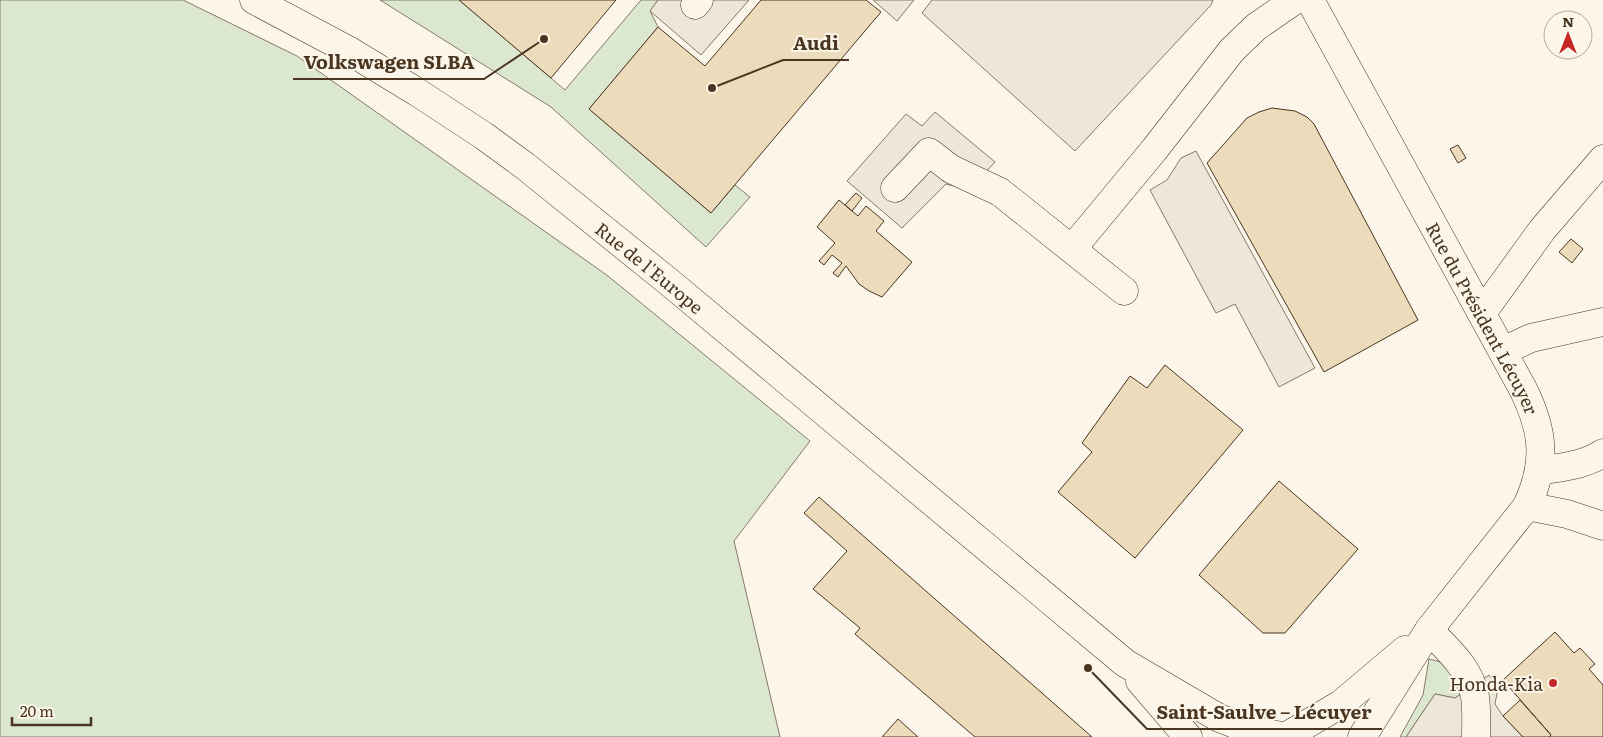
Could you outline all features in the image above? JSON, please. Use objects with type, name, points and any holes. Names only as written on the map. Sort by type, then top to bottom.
[{"type":"street","name":"Rue de l'Europe","points":[[254,0],[410,87],[512,156],[668,282],[1125,663]]},
{"type":"street","points":[[1072,249],[1154,150],[1232,50],[1256,27],[1295,0]]},
{"type":"street","name":"Rue du Président Lécuyer","points":[[1310,0],[1503,351],[1536,417],[1540,442],[1539,471],[1527,506],[1429,630],[1362,737]]},
{"type":"street","points":[[895,188],[929,152],[951,170],[1000,192],[1124,290]]},
{"type":"street","points":[[1482,313],[1542,230],[1603,159]]},
{"type":"street","points":[[1503,351],[1531,338],[1603,322]]},
{"type":"street","points":[[1539,471],[1580,464],[1603,453]]},
{"type":"street","points":[[1527,506],[1568,514],[1603,526]]},
{"type":"street","points":[[1429,630],[1457,659],[1469,678],[1475,700],[1476,737]]},
{"type":"street","name":"Rue du Président Lécuyer","points":[[1286,736],[1342,704],[1429,630]]},
{"type":"street","points":[[1125,663],[1218,718],[1248,729],[1286,736]]},
{"type":"street","points":[[1125,663],[1188,737]]},
{"type":"green space","points":[[0,0],[183,0],[297,56],[608,276],[810,441],[734,541],[780,737],[0,737]]},
{"type":"green space","points":[[380,0],[459,0],[565,90],[641,0],[658,0],[650,11],[658,27],[589,109],[711,213],[735,185],[750,197],[706,247],[551,107]]},
{"type":"green space","points":[[1429,659],[1441,662],[1467,690],[1455,698],[1435,694],[1406,737],[1400,737],[1423,695]]},
{"type":"shaded area","points":[[658,0],[749,0],[701,55],[650,11]]},
{"type":"shaded area","points":[[873,0],[914,0],[897,21]]},
{"type":"shaded area","points":[[932,0],[1213,0],[1211,5],[1075,151],[922,13]]},
{"type":"shaded area","points":[[935,112],[995,162],[969,190],[946,184],[902,228],[847,181],[906,114],[922,126]]},
{"type":"shaded area","points":[[1196,151],[1315,368],[1279,387],[1235,304],[1216,313],[1150,190],[1167,180],[1181,158]]},
{"type":"shaded area","points":[[1489,675],[1498,688],[1495,704],[1503,716],[1523,737],[1406,737],[1435,694],[1455,698]]},
{"type":"building","points":[[459,0],[616,0],[551,78]]},
{"type":"building","points":[[761,0],[866,0],[881,12],[711,213],[589,109],[658,27],[705,66]]},
{"type":"building","points":[[1272,108],[1295,111],[1307,117],[1314,124],[1418,320],[1324,372],[1207,163],[1247,118]]},
{"type":"building","points":[[1458,145],[1466,158],[1458,163],[1450,149]]},
{"type":"building","points":[[856,193],[862,198],[852,211],[845,205]]},
{"type":"building","points":[[839,200],[858,216],[866,206],[884,221],[876,231],[912,262],[882,297],[859,284],[846,266],[838,277],[833,273],[842,263],[832,255],[824,265],[819,261],[835,243],[817,227]]},
{"type":"building","points":[[1571,239],[1583,249],[1572,263],[1559,252]]},
{"type":"building","points":[[1165,365],[1243,430],[1135,558],[1058,492],[1092,452],[1082,443],[1130,376],[1147,388]]},
{"type":"building","points":[[1279,481],[1358,549],[1285,633],[1263,633],[1199,575]]},
{"type":"building","points":[[819,497],[1092,737],[975,737],[855,634],[860,628],[813,589],[847,551],[804,513]]},
{"type":"building","name":"Honda-Kia","points":[[1555,632],[1574,653],[1580,648],[1595,664],[1589,669],[1603,685],[1603,737],[1549,737],[1551,735],[1503,680]]},
{"type":"building","points":[[1520,700],[1551,735],[1549,737],[1523,737],[1503,716]]},
{"type":"building","points":[[898,719],[918,737],[882,737]]},
{"type":"place","name":"Volkswagen SLBA","points":[[544,39]]},
{"type":"place","name":"Audi","points":[[712,88]]},
{"type":"place","name":"Saint-Saulve – Lécuyer","points":[[1088,668]]},
{"type":"place","name":"Honda-Kia","points":[[1553,683]]}]
